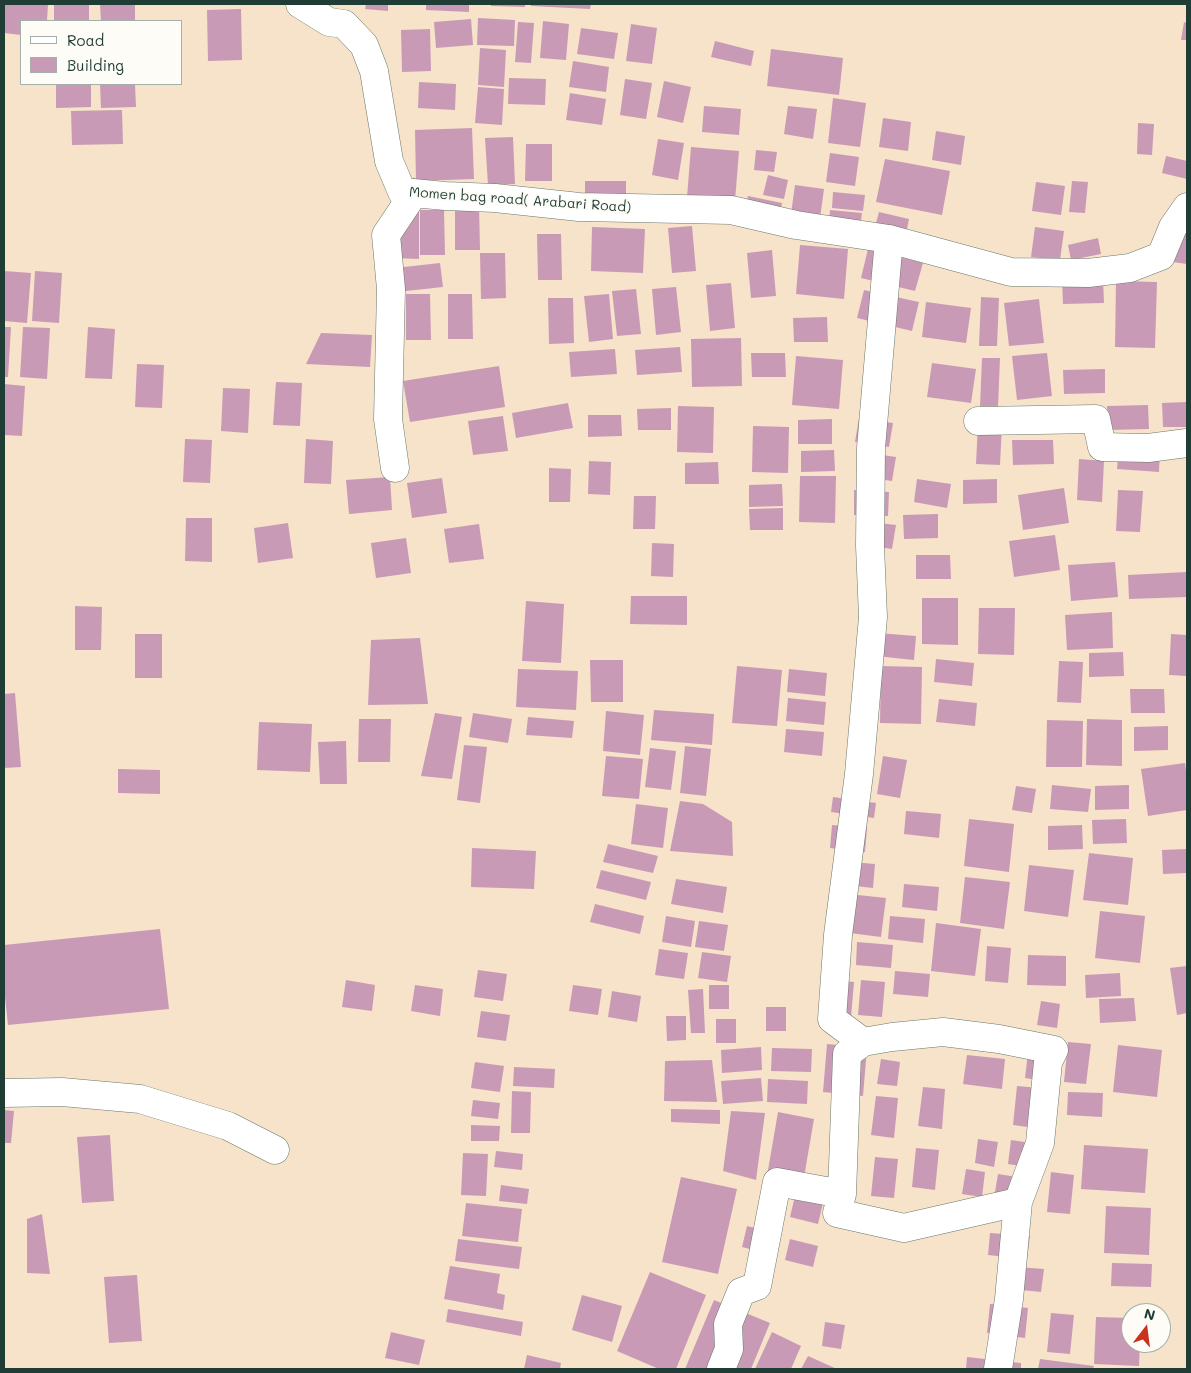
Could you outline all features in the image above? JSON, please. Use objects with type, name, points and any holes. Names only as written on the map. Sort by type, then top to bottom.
[{"type":"street","name":"Momen bag road( Arabari Road)","points":[[300,4],[328,13],[344,24],[364,45],[374,71],[389,161],[402,192],[496,198],[579,207],[730,210],[796,226],[889,239],[1011,272],[1088,273],[1130,268],[1161,256],[1173,227],[1187,207]]},
{"type":"street","points":[[395,468],[388,419],[391,289],[386,235],[414,193]]},
{"type":"street","points":[[863,1042],[832,1019],[838,935],[859,774],[873,617],[870,546],[871,448],[889,239]]},
{"type":"street","points":[[978,421],[1096,419],[1102,447],[1148,448],[1187,443]]},
{"type":"street","points":[[998,1369],[1009,1299],[1018,1202],[1040,1143],[1048,1062],[1054,1050],[999,1039],[943,1032],[892,1036],[863,1042],[847,1054],[842,1194],[837,1213],[904,1228],[1018,1202]]},
{"type":"street","points":[[4,1093],[62,1092],[140,1099],[228,1126],[275,1150]]},
{"type":"street","points":[[721,1369],[729,1350],[728,1324],[741,1292],[757,1286],[777,1182],[842,1194]]},
{"type":"building","points":[[4,4],[48,4],[47,20],[20,20],[20,35],[4,33]]},
{"type":"building","points":[[54,4],[89,4],[89,20],[54,20]]},
{"type":"building","points":[[100,4],[135,4],[135,20],[101,20]]},
{"type":"building","points":[[366,4],[388,4],[388,11],[365,9]]},
{"type":"building","points":[[426,4],[469,4],[469,12],[426,10]]},
{"type":"building","points":[[491,4],[525,4],[525,7],[491,6]]},
{"type":"building","points":[[531,4],[591,4],[590,9],[531,6]]},
{"type":"building","points":[[241,9],[242,60],[208,61],[207,10]]},
{"type":"building","points":[[478,18],[515,20],[514,46],[477,45]]},
{"type":"building","points":[[471,19],[473,45],[436,48],[434,22]]},
{"type":"building","points":[[543,21],[569,24],[566,60],[540,58]]},
{"type":"building","points":[[518,22],[534,23],[531,63],[515,62]]},
{"type":"building","points":[[1184,22],[1187,23],[1187,40],[1181,40]]},
{"type":"building","points":[[631,24],[657,28],[652,64],[626,61]]},
{"type":"building","points":[[581,28],[618,33],[614,59],[577,54]]},
{"type":"building","points":[[430,29],[431,71],[402,72],[401,30]]},
{"type":"building","points":[[715,41],[754,51],[751,66],[711,57]]},
{"type":"building","points":[[480,48],[506,50],[504,87],[478,85]]},
{"type":"building","points":[[771,49],[843,58],[839,95],[767,86]]},
{"type":"building","points":[[573,61],[609,67],[606,92],[569,87]]},
{"type":"building","points":[[509,78],[546,79],[545,105],[508,104]]},
{"type":"building","points":[[625,79],[652,83],[646,119],[620,115]]},
{"type":"building","points":[[664,81],[691,87],[683,123],[657,117]]},
{"type":"building","points":[[419,82],[456,84],[455,110],[418,108]]},
{"type":"building","points":[[56,85],[91,85],[91,107],[56,108]]},
{"type":"building","points":[[100,85],[135,85],[136,107],[101,108]]},
{"type":"building","points":[[478,87],[504,89],[502,125],[475,123]]},
{"type":"building","points":[[570,93],[606,99],[602,125],[566,120]]},
{"type":"building","points":[[833,98],[866,103],[860,147],[828,143]]},
{"type":"building","points":[[704,106],[741,109],[739,135],[702,132]]},
{"type":"building","points":[[788,106],[817,109],[813,139],[784,134]]},
{"type":"building","points":[[122,110],[123,144],[72,145],[71,111]]},
{"type":"building","points":[[883,118],[911,122],[908,151],[879,147]]},
{"type":"building","points":[[1138,123],[1154,124],[1152,155],[1137,154]]},
{"type":"building","points":[[472,128],[474,179],[416,181],[415,130]]},
{"type":"building","points":[[936,131],[965,136],[961,165],[932,160]]},
{"type":"building","points":[[513,137],[515,184],[488,185],[485,138]]},
{"type":"building","points":[[658,139],[684,143],[678,180],[652,175]]},
{"type":"building","points":[[526,144],[552,144],[552,181],[525,181]]},
{"type":"building","points":[[691,147],[739,151],[735,201],[687,197]]},
{"type":"building","points":[[756,150],[777,152],[774,172],[754,170]]},
{"type":"building","points":[[830,153],[859,157],[855,186],[826,182]]},
{"type":"building","points":[[1166,156],[1187,161],[1187,179],[1162,173]]},
{"type":"building","points":[[885,159],[950,171],[942,215],[876,202]]},
{"type":"building","points":[[768,175],[788,180],[784,199],[763,195]]},
{"type":"building","points":[[585,181],[626,181],[626,197],[585,197]]},
{"type":"building","points":[[1072,181],[1088,182],[1085,213],[1069,212]]},
{"type":"building","points":[[1036,182],[1065,186],[1061,215],[1032,211]]},
{"type":"building","points":[[795,185],[824,189],[820,218],[791,214]]},
{"type":"building","points":[[833,192],[865,195],[863,211],[832,208]]},
{"type":"building","points":[[748,196],[782,203],[779,220],[744,212]]},
{"type":"building","points":[[479,204],[480,250],[455,250],[455,205]]},
{"type":"building","points":[[420,210],[444,210],[445,255],[420,255]]},
{"type":"building","points":[[830,210],[862,213],[860,228],[829,226]]},
{"type":"building","points":[[419,211],[419,259],[394,258],[395,215]]},
{"type":"building","points":[[879,212],[909,219],[906,234],[875,227]]},
{"type":"building","points":[[692,226],[696,271],[672,273],[668,228]]},
{"type":"building","points":[[592,227],[645,229],[643,273],[591,271]]},
{"type":"building","points":[[1035,227],[1064,231],[1060,260],[1031,257]]},
{"type":"building","points":[[1179,231],[1187,233],[1187,264],[1173,262]]},
{"type":"building","points":[[537,234],[561,234],[562,280],[538,280]]},
{"type":"building","points":[[1098,238],[1101,254],[1071,260],[1068,245]]},
{"type":"building","points":[[800,245],[848,249],[844,299],[796,294]]},
{"type":"building","points":[[868,249],[923,263],[915,291],[861,278]]},
{"type":"building","points":[[772,250],[776,296],[751,298],[747,253]]},
{"type":"building","points":[[480,253],[505,253],[506,298],[481,299]]},
{"type":"building","points":[[440,263],[443,287],[397,292],[395,268]]},
{"type":"building","points":[[4,271],[31,273],[27,323],[4,321]]},
{"type":"building","points":[[35,271],[62,273],[59,323],[32,321]]},
{"type":"building","points":[[1103,278],[1104,303],[1063,304],[1062,279]]},
{"type":"building","points":[[1116,281],[1157,282],[1155,348],[1115,347]]},
{"type":"building","points":[[731,283],[735,328],[710,331],[706,285]]},
{"type":"building","points":[[676,287],[681,332],[656,335],[652,289]]},
{"type":"building","points":[[636,289],[641,334],[617,336],[612,291]]},
{"type":"building","points":[[864,290],[919,302],[912,331],[857,318]]},
{"type":"building","points":[[406,294],[430,294],[431,340],[406,340]]},
{"type":"building","points":[[448,294],[472,294],[473,339],[448,339]]},
{"type":"building","points":[[609,294],[613,339],[589,342],[584,296]]},
{"type":"building","points":[[981,297],[999,298],[997,346],[979,346]]},
{"type":"building","points":[[548,298],[573,298],[574,343],[549,344]]},
{"type":"building","points":[[1039,299],[1044,343],[1009,346],[1004,303]]},
{"type":"building","points":[[926,302],[971,308],[966,343],[922,337]]},
{"type":"building","points":[[827,317],[828,342],[794,342],[793,318]]},
{"type":"building","points":[[4,327],[11,327],[8,377],[4,377]]},
{"type":"building","points":[[23,327],[50,328],[47,379],[20,377]]},
{"type":"building","points":[[88,327],[115,329],[112,379],[85,378]]},
{"type":"building","points":[[321,333],[372,335],[370,367],[306,364]]},
{"type":"building","points":[[741,338],[742,386],[692,387],[691,339]]},
{"type":"building","points":[[680,347],[682,372],[637,375],[635,350]]},
{"type":"building","points":[[615,349],[617,374],[571,377],[569,352]]},
{"type":"building","points":[[751,353],[785,353],[786,377],[752,377]]},
{"type":"building","points":[[1047,353],[1052,396],[1017,400],[1012,356]]},
{"type":"building","points":[[796,356],[843,360],[839,409],[792,405]]},
{"type":"building","points":[[982,358],[1000,358],[998,407],[980,406]]},
{"type":"building","points":[[932,363],[976,369],[971,403],[927,397]]},
{"type":"building","points":[[137,364],[164,365],[162,408],[135,407]]},
{"type":"building","points":[[499,366],[505,407],[410,422],[403,381]]},
{"type":"building","points":[[1105,369],[1105,393],[1064,394],[1063,370]]},
{"type":"building","points":[[276,382],[302,383],[300,426],[273,425]]},
{"type":"building","points":[[4,384],[25,386],[22,436],[4,435]]},
{"type":"building","points":[[223,388],[250,389],[248,433],[221,431]]},
{"type":"building","points":[[1187,402],[1187,427],[1163,427],[1162,403]]},
{"type":"building","points":[[568,403],[573,428],[516,438],[512,413]]},
{"type":"building","points":[[1148,405],[1149,429],[1108,430],[1107,406]]},
{"type":"building","points":[[678,406],[714,407],[713,453],[677,452]]},
{"type":"building","points":[[671,408],[671,430],[638,430],[637,409]]},
{"type":"building","points":[[588,415],[621,415],[622,436],[588,437]]},
{"type":"building","points":[[503,416],[508,451],[473,455],[468,421]]},
{"type":"building","points":[[859,418],[893,423],[889,447],[855,442]]},
{"type":"building","points":[[832,419],[832,444],[798,444],[798,420]]},
{"type":"building","points":[[978,423],[1002,424],[1000,465],[976,464]]},
{"type":"building","points":[[753,426],[789,427],[788,473],[752,472]]},
{"type":"building","points":[[185,439],[212,440],[210,483],[183,482]]},
{"type":"building","points":[[306,439],[333,441],[331,484],[304,483]]},
{"type":"building","points":[[1012,440],[1053,440],[1054,464],[1013,465]]},
{"type":"building","points":[[1119,445],[1160,447],[1159,472],[1117,469]]},
{"type":"building","points":[[834,450],[835,471],[801,472],[801,451]]},
{"type":"building","points":[[862,452],[896,457],[892,481],[858,476]]},
{"type":"building","points":[[1079,459],[1104,461],[1102,502],[1077,500]]},
{"type":"building","points":[[589,461],[611,462],[610,495],[588,494]]},
{"type":"building","points":[[718,462],[719,484],[685,484],[685,463]]},
{"type":"building","points":[[549,468],[571,469],[570,502],[549,502]]},
{"type":"building","points":[[800,476],[836,476],[835,523],[799,522]]},
{"type":"building","points":[[390,477],[392,510],[349,514],[346,480]]},
{"type":"building","points":[[442,478],[447,513],[412,518],[407,483]]},
{"type":"building","points":[[917,479],[951,484],[947,508],[914,502]]},
{"type":"building","points":[[997,479],[997,503],[963,504],[963,480]]},
{"type":"building","points":[[782,484],[783,506],[749,507],[749,485]]},
{"type":"building","points":[[1064,488],[1069,523],[1023,530],[1018,495]]},
{"type":"building","points":[[854,490],[889,492],[888,516],[854,515]]},
{"type":"building","points":[[1118,490],[1143,491],[1140,532],[1116,531]]},
{"type":"building","points":[[634,496],[656,496],[655,529],[633,529]]},
{"type":"building","points":[[783,508],[783,530],[750,530],[749,509]]},
{"type":"building","points":[[938,514],[938,538],[904,539],[903,515]]},
{"type":"building","points":[[186,518],[212,518],[212,562],[185,561]]},
{"type":"building","points":[[862,521],[896,525],[892,549],[858,544]]},
{"type":"building","points":[[288,523],[293,558],[258,563],[254,528]]},
{"type":"building","points":[[479,524],[484,559],[449,563],[444,529]]},
{"type":"building","points":[[1055,535],[1060,570],[1014,577],[1009,541]]},
{"type":"building","points":[[406,538],[411,573],[376,578],[371,543]]},
{"type":"building","points":[[652,543],[674,544],[673,577],[651,576]]},
{"type":"building","points":[[916,555],[950,555],[951,579],[916,579]]},
{"type":"building","points":[[1115,562],[1118,597],[1071,601],[1068,565]]},
{"type":"building","points":[[1187,572],[1187,597],[1129,599],[1128,575]]},
{"type":"building","points":[[631,596],[687,596],[687,625],[630,624]]},
{"type":"building","points":[[922,598],[958,598],[958,645],[922,644]]},
{"type":"building","points":[[526,601],[564,604],[561,663],[522,661]]},
{"type":"building","points":[[75,606],[102,607],[101,650],[75,650]]},
{"type":"building","points":[[979,608],[1015,608],[1014,655],[978,654]]},
{"type":"building","points":[[1112,612],[1113,648],[1067,650],[1065,615]]},
{"type":"building","points":[[878,633],[916,636],[914,660],[876,656]]},
{"type":"building","points":[[135,634],[162,634],[162,678],[135,678]]},
{"type":"building","points":[[1171,634],[1187,635],[1187,676],[1169,675]]},
{"type":"building","points":[[420,638],[428,704],[368,705],[371,640]]},
{"type":"building","points":[[1123,652],[1124,676],[1089,677],[1089,653]]},
{"type":"building","points":[[936,659],[974,663],[972,686],[934,682]]},
{"type":"building","points":[[590,660],[623,660],[623,702],[591,702]]},
{"type":"building","points":[[1059,661],[1083,662],[1081,703],[1057,702]]},
{"type":"building","points":[[737,666],[782,670],[777,726],[732,723]]},
{"type":"building","points":[[881,666],[922,667],[921,724],[880,723]]},
{"type":"building","points":[[518,669],[578,671],[576,710],[516,707]]},
{"type":"building","points":[[789,669],[827,673],[825,696],[787,692]]},
{"type":"building","points":[[1130,689],[1164,689],[1165,713],[1131,713]]},
{"type":"building","points":[[15,693],[21,767],[4,768],[4,694]]},
{"type":"building","points":[[788,698],[826,702],[824,725],[786,721]]},
{"type":"building","points":[[939,699],[977,703],[975,726],[936,722]]},
{"type":"building","points":[[654,710],[714,714],[712,745],[651,740]]},
{"type":"building","points":[[606,711],[644,715],[640,755],[603,751]]},
{"type":"building","points":[[435,713],[462,717],[452,779],[421,776]]},
{"type":"building","points":[[473,713],[512,719],[508,743],[469,737]]},
{"type":"building","points":[[528,717],[574,721],[572,738],[526,735]]},
{"type":"building","points":[[359,719],[391,719],[390,762],[358,762]]},
{"type":"building","points":[[1087,719],[1122,720],[1122,766],[1086,765]]},
{"type":"building","points":[[1047,720],[1083,721],[1082,767],[1046,767]]},
{"type":"building","points":[[259,722],[312,724],[310,772],[257,770]]},
{"type":"building","points":[[1168,726],[1168,750],[1134,751],[1134,727]]},
{"type":"building","points":[[786,729],[824,732],[822,756],[784,752]]},
{"type":"building","points":[[346,741],[347,784],[320,784],[318,742]]},
{"type":"building","points":[[464,745],[487,747],[480,803],[457,800]]},
{"type":"building","points":[[685,746],[711,749],[706,796],[680,793]]},
{"type":"building","points":[[650,748],[676,751],[671,790],[645,787]]},
{"type":"building","points":[[606,756],[643,759],[639,799],[602,796]]},
{"type":"building","points":[[883,756],[907,760],[900,798],[877,794]]},
{"type":"building","points":[[1185,763],[1187,810],[1148,816],[1141,769]]},
{"type":"building","points":[[118,769],[160,770],[160,794],[118,793]]},
{"type":"building","points":[[1052,785],[1091,789],[1088,812],[1050,809]]},
{"type":"building","points":[[1129,785],[1129,809],[1095,810],[1095,786]]},
{"type":"building","points":[[1016,786],[1036,789],[1032,813],[1012,810]]},
{"type":"building","points":[[833,797],[876,803],[874,818],[831,812]]},
{"type":"building","points":[[680,801],[703,804],[732,822],[733,856],[670,851]]},
{"type":"building","points":[[636,804],[668,808],[663,848],[631,844]]},
{"type":"building","points":[[906,811],[941,814],[939,838],[904,834]]},
{"type":"building","points":[[969,819],[1014,824],[1009,872],[964,866]]},
{"type":"building","points":[[1126,819],[1127,843],[1093,844],[1092,820]]},
{"type":"building","points":[[832,825],[867,828],[865,852],[830,848]]},
{"type":"building","points":[[1082,825],[1083,849],[1048,850],[1048,826]]},
{"type":"building","points":[[608,844],[658,856],[653,873],[603,862]]},
{"type":"building","points":[[472,848],[536,851],[534,889],[471,887]]},
{"type":"building","points":[[1187,849],[1187,873],[1163,874],[1162,850]]},
{"type":"building","points":[[1089,853],[1133,858],[1128,905],[1083,900]]},
{"type":"building","points":[[840,861],[875,864],[873,888],[837,884]]},
{"type":"building","points":[[1029,865],[1074,870],[1068,917],[1024,911]]},
{"type":"building","points":[[601,870],[651,882],[646,900],[596,888]]},
{"type":"building","points":[[965,877],[1010,882],[1004,929],[960,923]]},
{"type":"building","points":[[676,879],[727,887],[723,913],[671,904]]},
{"type":"building","points":[[904,884],[939,887],[937,911],[902,907]]},
{"type":"building","points":[[830,892],[886,898],[881,937],[826,930]]},
{"type":"building","points":[[595,904],[644,916],[640,934],[590,922]]},
{"type":"building","points":[[1100,911],[1145,916],[1140,963],[1095,958]]},
{"type":"building","points":[[666,916],[695,921],[691,947],[662,942]]},
{"type":"building","points":[[890,916],[925,919],[923,943],[888,939]]},
{"type":"building","points":[[699,921],[728,925],[724,951],[695,947]]},
{"type":"building","points":[[936,923],[981,929],[975,976],[931,971]]},
{"type":"building","points":[[160,929],[169,1009],[8,1025],[4,988],[4,945]]},
{"type":"building","points":[[857,942],[893,945],[891,968],[856,965]]},
{"type":"building","points":[[987,946],[1011,948],[1008,983],[985,981]]},
{"type":"building","points":[[659,949],[688,953],[684,979],[655,975]]},
{"type":"building","points":[[702,952],[731,956],[727,982],[698,978]]},
{"type":"building","points":[[1028,955],[1066,956],[1066,986],[1027,985]]},
{"type":"building","points":[[1187,966],[1187,1013],[1177,1015],[1170,968]]},
{"type":"building","points":[[478,970],[507,974],[503,1001],[474,997]]},
{"type":"building","points":[[895,971],[930,974],[928,997],[893,994]]},
{"type":"building","points":[[1120,973],[1121,996],[1086,998],[1085,975]]},
{"type":"building","points":[[346,980],[375,985],[372,1011],[342,1007]]},
{"type":"building","points":[[831,980],[854,982],[851,1017],[828,1015]]},
{"type":"building","points":[[861,980],[885,982],[882,1017],[858,1015]]},
{"type":"building","points":[[415,985],[443,989],[440,1016],[411,1011]]},
{"type":"building","points":[[573,985],[602,989],[598,1015],[569,1011]]},
{"type":"building","points":[[709,985],[729,985],[729,1009],[709,1009]]},
{"type":"building","points":[[703,989],[705,1033],[691,1033],[688,990]]},
{"type":"building","points":[[612,991],[641,996],[637,1022],[608,1017]]},
{"type":"building","points":[[1134,998],[1136,1021],[1100,1023],[1099,999]]},
{"type":"building","points":[[1041,1001],[1060,1004],[1057,1028],[1037,1025]]},
{"type":"building","points":[[766,1007],[786,1007],[786,1031],[766,1031]]},
{"type":"building","points":[[481,1011],[510,1015],[506,1041],[477,1037]]},
{"type":"building","points":[[666,1016],[686,1016],[686,1040],[667,1041]]},
{"type":"building","points":[[716,1019],[736,1019],[736,1043],[716,1043]]},
{"type":"building","points":[[1068,1042],[1091,1044],[1086,1084],[1064,1082]]},
{"type":"building","points":[[827,1044],[867,1048],[863,1096],[823,1092]]},
{"type":"building","points":[[1118,1045],[1162,1050],[1157,1097],[1113,1092]]},
{"type":"building","points":[[761,1047],[762,1070],[722,1073],[721,1050]]},
{"type":"building","points":[[772,1048],[812,1049],[811,1072],[771,1071]]},
{"type":"building","points":[[1028,1053],[1047,1056],[1044,1081],[1025,1078]]},
{"type":"building","points":[[967,1055],[1005,1059],[1002,1089],[963,1084]]},
{"type":"building","points":[[881,1059],[900,1062],[897,1086],[877,1084]]},
{"type":"building","points":[[712,1060],[717,1102],[664,1101],[665,1061]]},
{"type":"building","points":[[475,1062],[504,1066],[500,1092],[471,1088]]},
{"type":"building","points":[[514,1067],[555,1069],[554,1088],[513,1086]]},
{"type":"building","points":[[761,1078],[763,1101],[723,1104],[721,1081]]},
{"type":"building","points":[[768,1079],[808,1081],[807,1104],[767,1102]]},
{"type":"building","points":[[1017,1086],[1040,1088],[1035,1128],[1013,1125]]},
{"type":"building","points":[[923,1087],[945,1089],[942,1129],[918,1126]]},
{"type":"building","points":[[512,1091],[531,1092],[530,1133],[511,1133]]},
{"type":"building","points":[[1068,1092],[1103,1093],[1102,1117],[1067,1115]]},
{"type":"building","points":[[876,1096],[898,1098],[894,1138],[871,1135]]},
{"type":"building","points":[[473,1100],[500,1103],[498,1119],[471,1116]]},
{"type":"building","points":[[671,1109],[720,1110],[720,1124],[671,1122]]},
{"type":"building","points":[[4,1110],[14,1111],[11,1143],[4,1143]]},
{"type":"building","points":[[731,1111],[765,1113],[756,1180],[723,1171]]},
{"type":"building","points":[[778,1112],[814,1119],[803,1183],[767,1176]]},
{"type":"building","points":[[471,1125],[500,1126],[499,1141],[471,1141]]},
{"type":"building","points":[[110,1135],[114,1201],[82,1203],[77,1137]]},
{"type":"building","points":[[978,1139],[998,1142],[994,1167],[975,1163]]},
{"type":"building","points":[[1011,1140],[1031,1143],[1027,1167],[1008,1164]]},
{"type":"building","points":[[1084,1145],[1148,1149],[1145,1193],[1081,1189]]},
{"type":"building","points":[[916,1148],[939,1150],[935,1190],[912,1187]]},
{"type":"building","points":[[496,1151],[523,1154],[522,1170],[494,1167]]},
{"type":"building","points":[[463,1153],[488,1154],[486,1196],[461,1195]]},
{"type":"building","points":[[875,1157],[898,1159],[894,1198],[871,1196]]},
{"type":"building","points":[[966,1169],[985,1172],[982,1197],[962,1194]]},
{"type":"building","points":[[1051,1172],[1074,1175],[1070,1214],[1047,1212]]},
{"type":"building","points":[[998,1174],[1017,1177],[1014,1201],[994,1198]]},
{"type":"building","points":[[681,1177],[737,1189],[718,1274],[662,1262]]},
{"type":"building","points":[[501,1185],[529,1189],[527,1204],[499,1201]]},
{"type":"building","points":[[795,1196],[823,1203],[818,1224],[790,1217]]},
{"type":"building","points":[[466,1203],[522,1209],[518,1242],[462,1236]]},
{"type":"building","points":[[1106,1206],[1151,1208],[1149,1255],[1104,1253]]},
{"type":"building","points":[[42,1214],[50,1274],[27,1273],[27,1219]]},
{"type":"building","points":[[747,1226],[775,1233],[770,1254],[742,1247]]},
{"type":"building","points":[[990,1233],[1030,1236],[1027,1259],[988,1255]]},
{"type":"building","points":[[458,1239],[522,1247],[519,1269],[455,1261]]},
{"type":"building","points":[[790,1239],[818,1246],[813,1267],[785,1260]]},
{"type":"building","points":[[1112,1263],[1152,1264],[1151,1287],[1111,1286]]},
{"type":"building","points":[[450,1266],[500,1274],[497,1293],[505,1295],[503,1310],[444,1299]]},
{"type":"building","points":[[1004,1266],[1044,1269],[1041,1292],[1002,1288]]},
{"type":"building","points":[[650,1272],[706,1295],[676,1369],[659,1369],[617,1351]]},
{"type":"building","points":[[137,1275],[142,1341],[109,1343],[104,1277]]},
{"type":"building","points":[[582,1295],[622,1306],[612,1342],[572,1330]]},
{"type":"building","points":[[714,1300],[770,1323],[751,1369],[685,1369]]},
{"type":"building","points":[[990,1304],[1028,1308],[1025,1338],[987,1333]]},
{"type":"building","points":[[448,1309],[523,1322],[521,1336],[446,1322]]},
{"type":"building","points":[[1051,1313],[1074,1315],[1070,1354],[1047,1352]]},
{"type":"building","points":[[1096,1317],[1121,1318],[1121,1353],[1140,1353],[1139,1366],[1094,1364]]},
{"type":"building","points":[[825,1322],[845,1325],[841,1349],[822,1346]]},
{"type":"building","points":[[391,1332],[425,1340],[419,1365],[385,1358]]},
{"type":"building","points":[[772,1332],[801,1346],[791,1369],[755,1369]]},
{"type":"building","points":[[527,1355],[561,1363],[560,1369],[524,1369]]},
{"type":"building","points":[[808,1356],[837,1369],[801,1369]]},
{"type":"building","points":[[967,1357],[1021,1363],[1021,1369],[966,1369]]},
{"type":"building","points":[[1040,1359],[1094,1366],[1093,1369],[1038,1369]]}]
